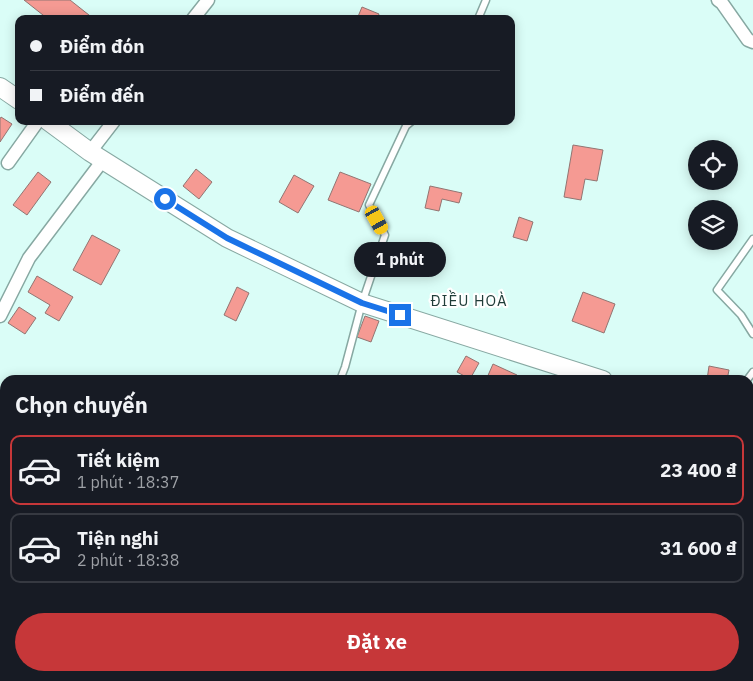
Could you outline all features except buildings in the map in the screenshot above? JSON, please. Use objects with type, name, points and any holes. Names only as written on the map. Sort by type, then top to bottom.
[{"type":"street","points":[[196,15],[208,0]]},
{"type":"street","points":[[718,0],[748,40],[753,42]]},
{"type":"street","points":[[0,87],[15,97]]},
{"type":"street","points":[[8,163],[35,125]]},
{"type":"street","points":[[54,125],[97,156],[227,238],[362,303],[587,375]]},
{"type":"street","points":[[0,316],[4,301],[29,258],[97,156],[112,125]]},
{"type":"lane","points":[[480,15],[486,0]]},
{"type":"lane","points":[[342,375],[362,303],[385,235],[368,205],[407,125]]},
{"type":"lane","points":[[753,239],[717,290],[740,315],[753,334]]},
{"type":"district","name":"ĐIỀU HOÀ","points":[[469,301]]},
{"type":"route","points":[[165,199],[227,238],[362,303],[400,315]]}]
